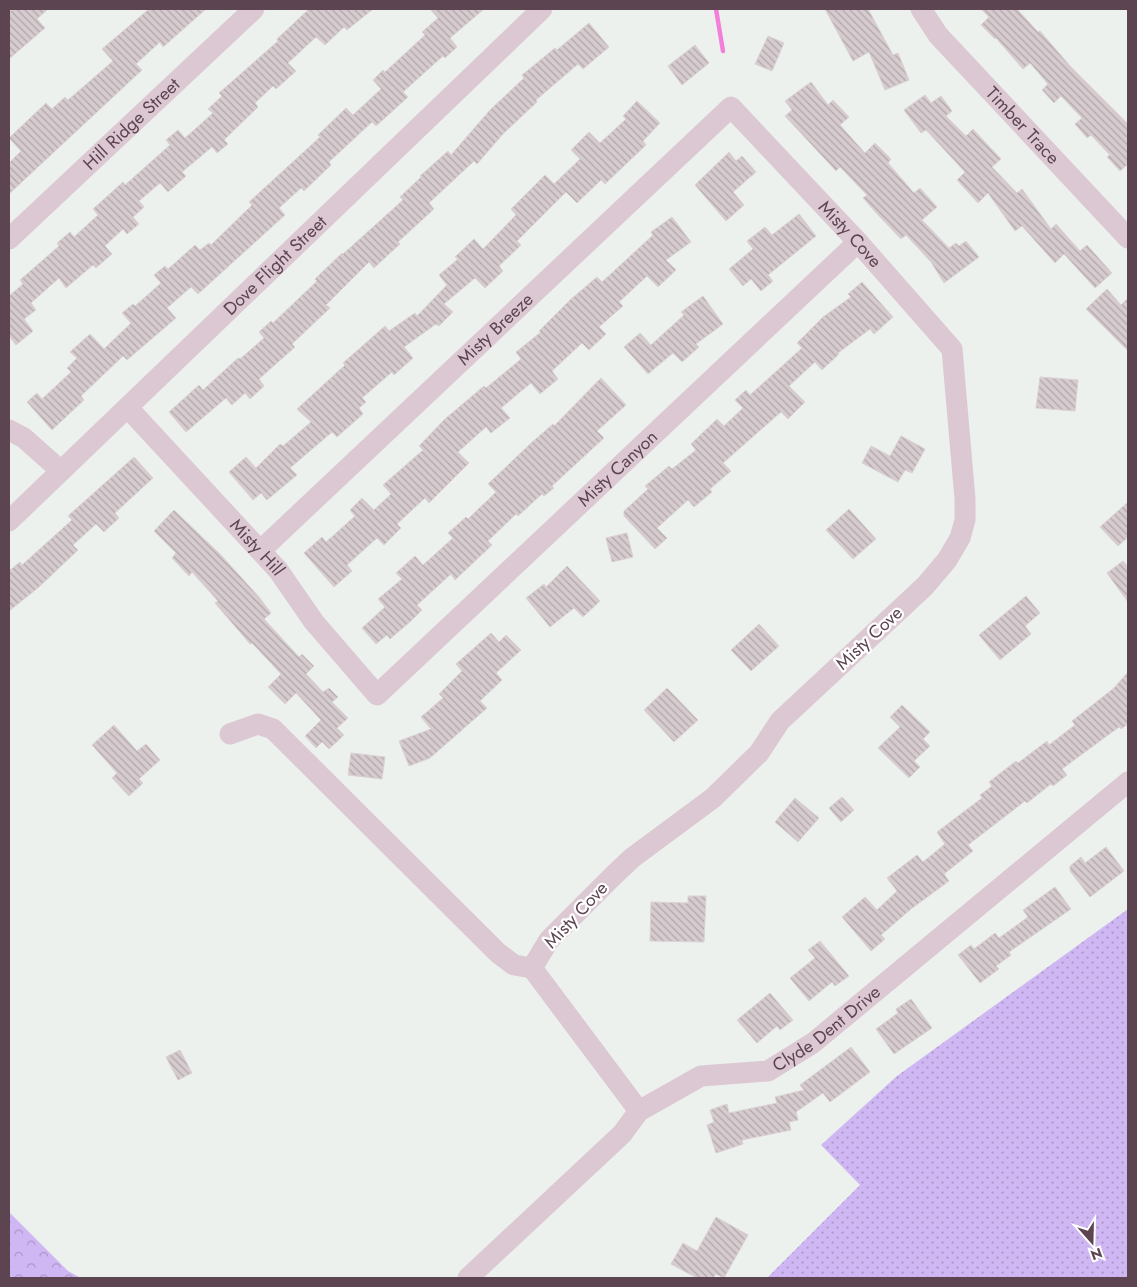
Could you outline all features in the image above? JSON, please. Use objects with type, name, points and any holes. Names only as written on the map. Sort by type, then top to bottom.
[{"type":"street","name":"Hill Ridge Street","points":[[9,239],[254,9]]},
{"type":"street","name":"Dove Flight Street","points":[[9,521],[542,9]]},
{"type":"street","name":"Timber Trace","points":[[921,9],[938,35],[1127,235]]},
{"type":"street","name":"Misty Cove","points":[[532,968],[549,940],[614,874],[632,858],[713,798],[759,753],[780,721],[926,586],[947,560],[960,538],[964,520],[965,498],[952,349],[858,242],[731,107]]},
{"type":"street","name":"Misty Breeze","points":[[261,550],[731,107]]},
{"type":"street","name":"Misty Canyon","points":[[377,695],[858,242]]},
{"type":"street","name":"Misty Hill","points":[[128,408],[261,550],[278,570],[314,622],[377,695]]},
{"type":"street","points":[[9,430],[24,438],[61,471]]},
{"type":"street","points":[[230,734],[258,724],[273,729],[498,953],[514,966],[532,968],[639,1111]]},
{"type":"street","name":"Clyde Dent Drive","points":[[468,1278],[622,1134],[639,1111],[701,1076],[768,1071],[813,1042],[1128,782]]},
{"type":"green space","points":[[1128,909],[1128,1278],[767,1278],[860,1185],[821,1145],[897,1076]]},
{"type":"green space","points":[[9,1212],[68,1271],[81,1278],[9,1278]]},
{"type":"building","points":[[13,9],[48,9],[37,19],[45,28],[9,59],[9,12]]},
{"type":"building","points":[[149,9],[206,9],[163,47],[160,42],[136,64],[142,70],[9,194],[9,163],[21,151],[9,138],[46,103],[52,109],[65,97],[68,100],[113,61],[102,49]]},
{"type":"building","points":[[309,9],[373,9],[347,30],[344,27],[325,45],[316,37],[288,63],[296,71],[276,89],[273,86],[255,103],[258,107],[224,140],[228,144],[217,153],[212,147],[182,172],[186,176],[168,192],[160,183],[139,201],[144,207],[133,217],[139,224],[127,234],[123,229],[105,246],[112,254],[96,268],[93,265],[66,288],[59,278],[31,303],[36,310],[24,319],[33,331],[16,345],[9,336],[9,296],[23,284],[20,280],[59,246],[57,243],[70,232],[74,237],[98,215],[93,209],[123,182],[125,185],[170,145],[166,140],[178,130],[185,138],[213,113],[208,109],[222,96],[219,93],[278,41],[277,39]]},
{"type":"building","points":[[430,9],[484,9],[450,38],[457,47],[445,58],[443,56],[403,92],[408,97],[376,126],[372,122],[329,162],[331,165],[304,191],[301,188],[279,208],[285,215],[198,294],[191,287],[167,308],[176,318],[127,360],[123,356],[81,396],[84,400],[52,430],[27,402],[37,393],[42,399],[71,372],[67,368],[77,358],[70,352],[90,334],[104,349],[131,323],[122,313],[133,304],[135,306],[161,283],[154,275],[165,266],[168,269],[195,245],[200,250],[209,243],[211,245],[252,205],[249,202],[320,137],[318,135],[346,108],[353,115],[381,89],[373,80],[383,70],[385,72],[425,35],[422,32],[438,18]]},
{"type":"building","points":[[825,9],[868,9],[893,55],[898,53],[909,80],[885,90],[869,52],[853,61]]},
{"type":"building","points":[[981,9],[1017,9],[1038,32],[1040,31],[1071,67],[1128,124],[1128,164],[1120,171],[1107,157],[1110,155],[1091,135],[1087,138],[1075,124],[1082,118],[1061,96],[1054,103],[1042,90],[1048,84],[1030,63],[1023,69],[996,38],[981,25],[989,17]]},
{"type":"building","points":[[589,23],[609,47],[583,69],[578,64],[536,100],[537,102],[503,134],[477,164],[474,161],[429,203],[434,209],[398,242],[400,244],[374,268],[369,262],[326,305],[330,308],[292,344],[295,347],[259,379],[264,386],[250,399],[245,393],[232,405],[226,398],[186,432],[169,412],[199,385],[203,390],[238,358],[240,359],[264,338],[259,332],[271,321],[273,323],[317,281],[315,279],[342,253],[403,200],[400,197],[420,176],[448,151],[451,155],[490,110],[524,78],[522,75],[555,48],[557,50]]},
{"type":"building","points":[[768,36],[784,43],[772,71],[755,64]]},
{"type":"building","points":[[695,45],[709,63],[682,85],[668,66]]},
{"type":"building","points":[[811,82],[828,105],[833,100],[849,117],[840,125],[865,153],[875,143],[891,159],[888,163],[914,193],[920,188],[937,207],[922,220],[949,248],[956,243],[959,246],[966,241],[979,257],[944,283],[931,262],[906,235],[901,239],[863,198],[867,195],[840,167],[836,171],[785,116],[792,110],[785,101]]},
{"type":"building","points":[[925,95],[931,103],[941,96],[952,111],[946,116],[966,136],[973,129],[1001,159],[992,167],[1017,193],[1022,189],[1051,229],[1056,224],[1080,251],[1087,245],[1112,273],[1095,288],[1064,254],[1055,263],[1022,226],[1015,231],[988,193],[978,203],[957,180],[965,172],[926,130],[921,133],[904,110]]},
{"type":"building","points":[[637,101],[660,123],[643,141],[646,145],[605,184],[601,180],[577,203],[566,192],[517,241],[521,245],[499,266],[503,271],[485,288],[475,278],[444,304],[453,312],[439,326],[436,324],[404,347],[413,358],[394,375],[392,372],[362,398],[366,402],[359,408],[363,414],[337,437],[332,432],[290,468],[297,475],[267,500],[261,493],[253,500],[229,472],[246,457],[256,468],[280,444],[283,446],[311,422],[297,409],[345,365],[343,363],[385,326],[389,331],[415,313],[417,316],[447,285],[439,275],[458,259],[455,257],[474,239],[483,249],[516,215],[511,209],[545,175],[554,184],[580,159],[571,150],[589,132],[600,143],[626,119],[623,116]]},
{"type":"building","points":[[729,152],[736,161],[742,156],[756,172],[733,192],[744,205],[726,221],[695,185]]},
{"type":"building","points":[[799,214],[816,236],[768,275],[773,281],[761,291],[751,279],[743,286],[729,269],[753,249],[747,241],[765,227],[772,235]]},
{"type":"building","points":[[672,217],[691,242],[666,260],[676,270],[658,287],[647,276],[619,302],[623,306],[599,327],[606,334],[589,350],[582,343],[552,371],[558,379],[540,394],[531,383],[501,408],[510,418],[491,433],[486,427],[458,452],[469,463],[429,503],[425,498],[397,524],[401,528],[384,545],[377,538],[347,565],[352,571],[334,587],[304,553],[322,537],[326,542],[355,516],[350,510],[362,498],[374,510],[391,494],[383,485],[423,450],[419,446],[445,419],[484,386],[486,388],[521,359],[516,352],[541,332],[539,331],[570,300],[597,277],[602,282],[653,235],[651,232]]},
{"type":"building","points":[[862,282],[893,317],[874,334],[870,329],[838,353],[822,370],[815,362],[789,386],[805,402],[788,419],[781,412],[723,463],[731,471],[710,489],[712,492],[694,507],[688,500],[657,528],[667,538],[655,549],[624,516],[624,511],[648,489],[645,486],[669,466],[672,469],[696,450],[691,444],[717,419],[724,426],[743,408],[735,400],[746,390],[750,395],[802,348],[797,343],[823,317],[851,297],[848,294]]},
{"type":"building","points":[[1107,289],[1121,305],[1128,298],[1128,351],[1086,309]]},
{"type":"building","points":[[703,296],[723,324],[696,344],[699,347],[682,362],[673,353],[648,374],[624,347],[640,333],[651,345],[684,315],[681,312]]},
{"type":"building","points":[[1040,377],[1078,380],[1075,411],[1036,408]]},
{"type":"building","points":[[601,378],[626,405],[597,431],[604,438],[552,486],[554,488],[544,496],[542,494],[518,516],[516,514],[488,541],[492,545],[455,580],[451,574],[417,605],[422,610],[411,621],[390,639],[387,635],[376,644],[362,628],[385,607],[378,599],[402,579],[396,573],[415,556],[423,565],[453,538],[448,533],[466,517],[468,519],[496,492],[488,484],[530,444],[553,424],[554,426]]},
{"type":"building","points":[[901,436],[925,449],[912,473],[905,470],[898,482],[862,463],[871,446],[890,456]]},
{"type":"building","points":[[134,457],[153,478],[115,513],[119,518],[104,532],[96,524],[73,545],[78,550],[39,587],[9,611],[9,571],[20,562],[22,565],[72,520],[68,516]]},
{"type":"building","points":[[1128,502],[1128,537],[1118,546],[1100,527]]},
{"type":"building","points":[[849,509],[876,539],[853,559],[826,530]]},
{"type":"building","points":[[174,510],[221,555],[259,597],[271,613],[264,619],[299,657],[302,654],[314,666],[306,674],[323,692],[329,688],[338,697],[332,702],[348,718],[337,728],[344,735],[329,749],[322,742],[316,748],[305,736],[321,720],[296,693],[285,704],[268,687],[281,674],[252,643],[250,644],[215,603],[218,601],[192,572],[189,576],[172,558],[176,553],[154,531]]},
{"type":"building","points":[[627,533],[633,557],[612,562],[606,538]]},
{"type":"building","points":[[1123,561],[1128,567],[1128,602],[1107,573]]},
{"type":"building","points":[[567,566],[600,601],[583,617],[574,608],[550,627],[526,598],[544,584],[546,587]]},
{"type":"building","points":[[1026,596],[1040,613],[1025,626],[1031,634],[1000,660],[979,635]]},
{"type":"building","points":[[759,624],[779,646],[751,671],[731,650]]},
{"type":"building","points":[[491,633],[499,642],[506,635],[521,650],[496,673],[502,680],[480,701],[487,708],[430,758],[409,766],[399,741],[431,729],[421,717],[443,698],[439,694],[462,671],[456,664]]},
{"type":"building","points":[[1128,672],[1128,724],[1121,729],[1119,727],[1062,769],[1067,775],[1053,786],[1051,784],[1027,803],[1025,801],[968,845],[973,851],[944,874],[949,881],[911,909],[881,935],[885,939],[871,951],[842,917],[865,897],[877,910],[897,891],[887,878],[917,855],[923,862],[945,844],[937,832],[982,798],[980,795],[992,786],[989,782],[1016,761],[1018,763],[1047,741],[1049,745],[1075,725],[1072,721],[1114,688]]},
{"type":"building","points":[[667,688],[698,720],[674,742],[644,710]]},
{"type":"building","points":[[902,705],[930,732],[923,739],[930,746],[914,761],[920,767],[909,778],[878,748],[900,727],[890,717]]},
{"type":"building","points":[[114,725],[137,751],[146,744],[160,760],[139,779],[143,783],[129,796],[112,778],[117,773],[92,745]]},
{"type":"building","points":[[351,753],[385,757],[382,779],[348,775]]},
{"type":"building","points":[[842,797],[854,810],[841,822],[829,808]]},
{"type":"building","points":[[795,798],[819,818],[798,842],[775,822]]},
{"type":"building","points":[[1106,847],[1124,871],[1090,897],[1070,871],[1070,866],[1081,857],[1085,863]]},
{"type":"building","points":[[1055,887],[1071,909],[1009,952],[1011,955],[996,966],[999,969],[980,983],[958,955],[971,945],[974,949],[995,933],[999,938],[1028,917],[1023,910]]},
{"type":"building","points":[[688,896],[706,896],[704,942],[650,941],[651,902],[688,903]]},
{"type":"building","points":[[820,941],[849,976],[835,986],[832,982],[809,1001],[790,978],[815,958],[808,950]]},
{"type":"building","points":[[770,993],[793,1020],[780,1030],[777,1026],[757,1043],[737,1020]]},
{"type":"building","points":[[911,999],[932,1028],[894,1054],[876,1029],[898,1013],[896,1009]]},
{"type":"building","points":[[851,1047],[870,1072],[830,1102],[823,1093],[796,1112],[798,1120],[789,1122],[791,1130],[742,1140],[743,1144],[716,1153],[707,1125],[714,1122],[710,1110],[727,1104],[729,1113],[777,1103],[775,1097],[804,1090],[800,1085]]},
{"type":"building","points":[[180,1050],[192,1073],[178,1080],[166,1057]]},
{"type":"building","points":[[716,1217],[748,1235],[724,1278],[716,1274],[713,1278],[697,1278],[671,1264],[683,1243],[697,1251]]},
{"type":"waterway","points":[[716,9],[723,51]]}]
